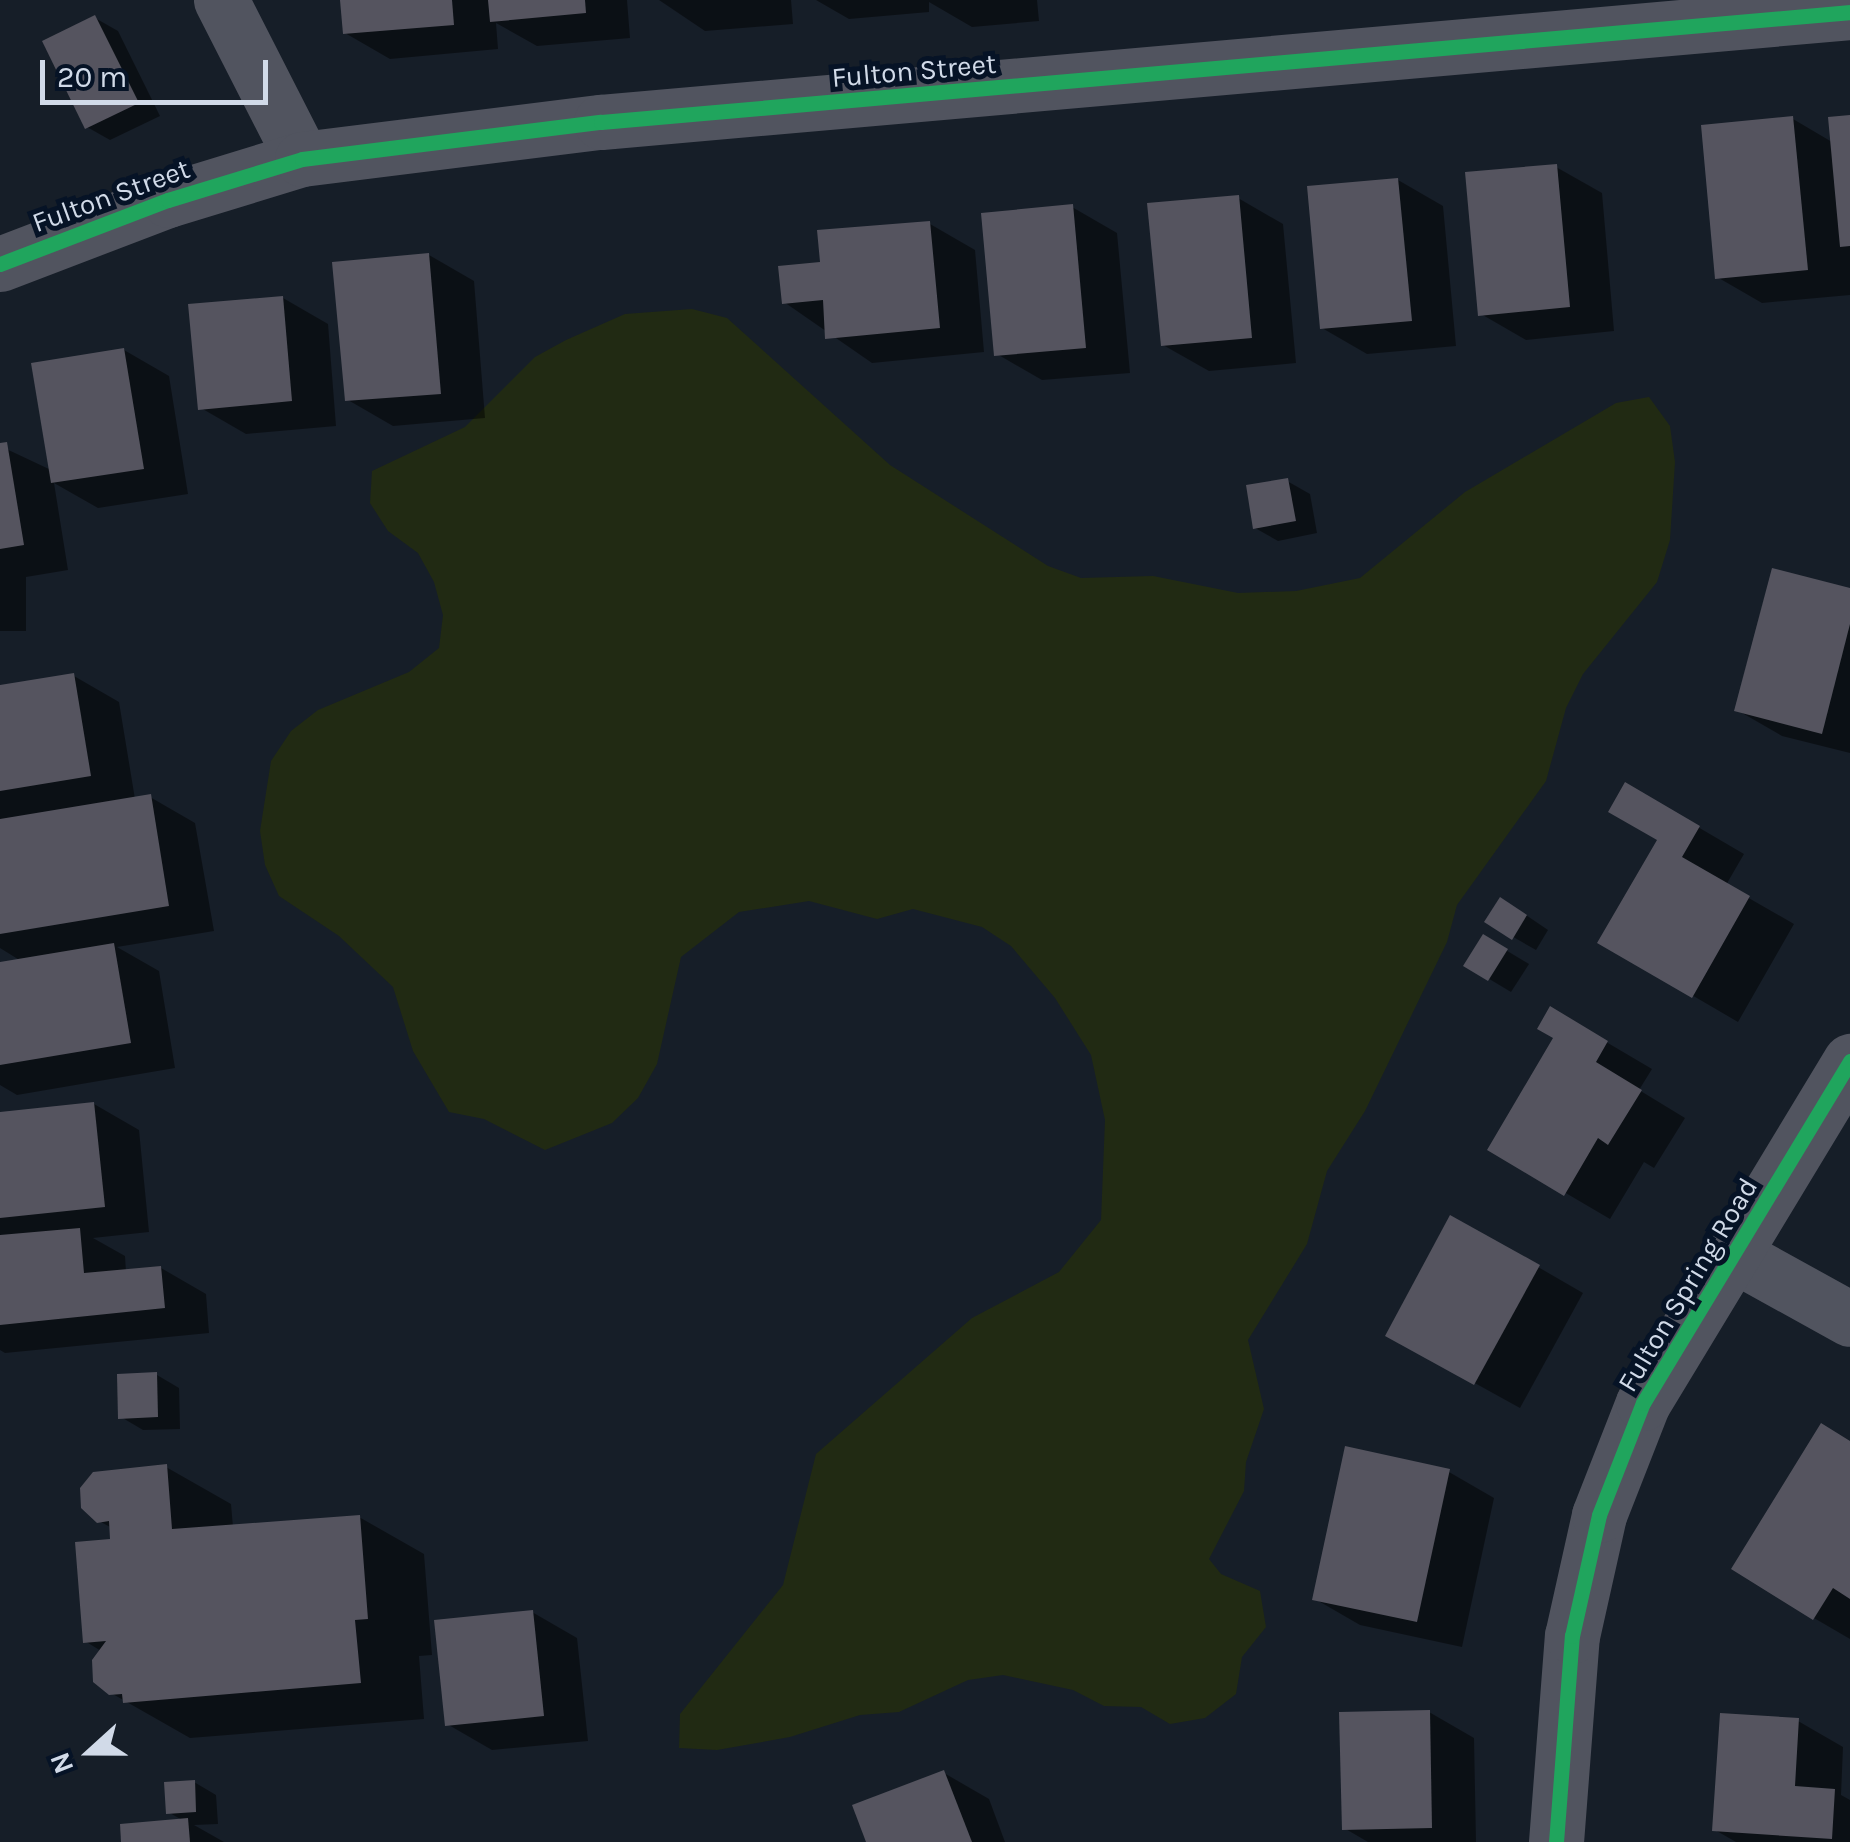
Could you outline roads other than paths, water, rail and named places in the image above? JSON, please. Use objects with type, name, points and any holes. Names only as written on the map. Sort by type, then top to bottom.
[{"type":"street","points":[[221,0],[302,159]]},
{"type":"street","name":"Fulton Street","points":[[0,264],[168,200],[302,159],[601,122],[1850,12]]},
{"type":"street","name":"Fulton Spring Road","points":[[1556,1842],[1572,1636],[1599,1515],[1643,1403],[1736,1256],[1850,1061]]},
{"type":"street","points":[[1736,1256],[1850,1319]]}]
